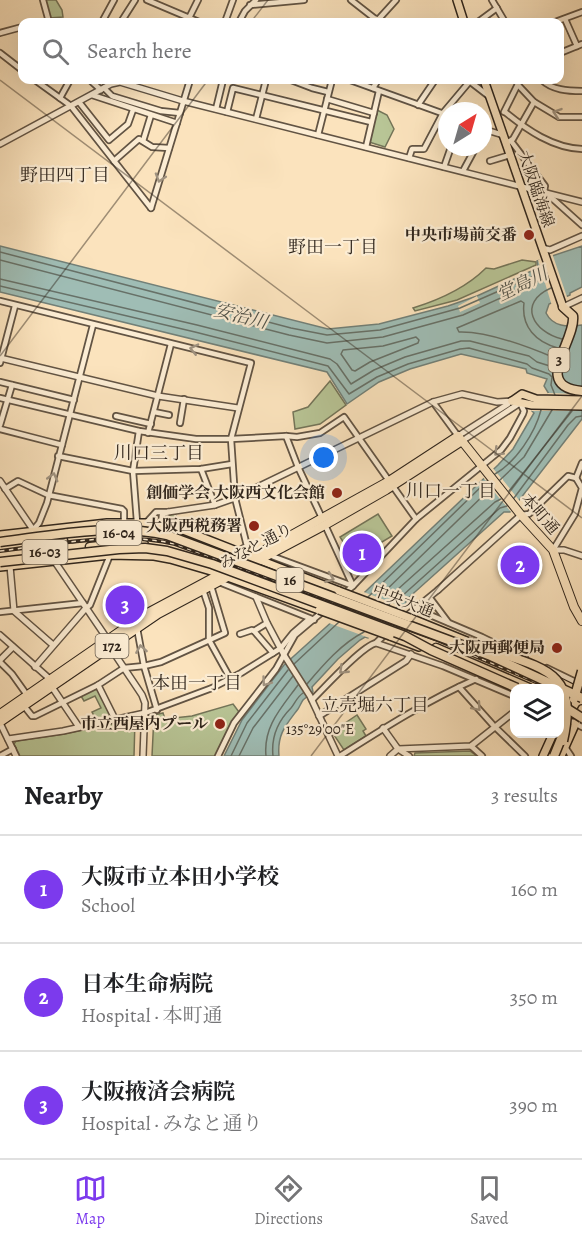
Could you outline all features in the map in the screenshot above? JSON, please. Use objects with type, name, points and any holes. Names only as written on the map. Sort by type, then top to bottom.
[{"type":"highway","name":"3","points":[[562,305],[573,316],[573,325],[559,361],[558,374],[561,382],[567,387],[582,391]]},
{"type":"highway","name":"本町通","points":[[460,439],[553,550],[574,607],[582,621]]},
{"type":"highway","name":"みなと通り","points":[[109,644],[142,616],[228,577],[256,559],[268,555],[391,483],[460,439]]},
{"type":"highway","name":"みなと通り","points":[[0,723],[51,683],[109,644],[158,614],[324,522]]},
{"type":"highway","name":"16","points":[[0,544],[118,529],[167,535],[411,622],[582,695]]},
{"type":"highway","name":"16-03","points":[[0,557],[119,544],[145,545],[177,553]]},
{"type":"highway","name":"16","points":[[0,562],[127,548],[177,553],[405,636],[519,684]]},
{"type":"highway","points":[[411,622],[537,667],[551,674],[561,684]]},
{"type":"highway","name":"16","points":[[405,636],[510,685]]},
{"type":"highway","points":[[558,756],[582,671]]},
{"type":"highway","name":"みなと通り","points":[[0,714],[27,695],[51,683]]},
{"type":"highway","points":[[564,732],[578,686]]},
{"type":"highway","points":[[564,690],[567,696],[568,714],[564,730]]},
{"type":"highway","points":[[564,708],[580,718]]},
{"type":"highway","points":[[549,756],[562,738]]},
{"type":"highway","points":[[558,756],[562,738]]},
{"type":"main road","points":[[457,0],[464,18]]},
{"type":"main road","name":"大阪臨海線","points":[[485,84],[503,135],[508,142],[510,154],[562,305]]},
{"type":"main road","name":"みなと通り","points":[[516,402],[524,395],[539,403]]},
{"type":"main road","points":[[539,403],[582,400]]},
{"type":"main road","points":[[516,402],[582,406]]},
{"type":"main road","name":"中央大通","points":[[0,535],[124,522],[161,525],[183,530],[339,591],[411,622],[478,645],[578,686],[582,695]]},
{"type":"main road","points":[[0,567],[128,554],[162,557],[213,583]]},
{"type":"main road","points":[[228,577],[390,636],[510,685]]},
{"type":"main road","points":[[564,702],[578,686],[582,664]]},
{"type":"main road","points":[[564,736],[580,718]]},
{"type":"main road","points":[[543,756],[551,738]]},
{"type":"street","points":[[44,0],[48,18]]},
{"type":"street","points":[[104,18],[114,0]]},
{"type":"street","points":[[124,18],[135,0]]},
{"type":"street","points":[[147,0],[189,18],[198,0]]},
{"type":"street","points":[[226,18],[233,0]]},
{"type":"street","points":[[242,18],[256,0]]},
{"type":"street","points":[[250,5],[304,0]]},
{"type":"street","points":[[351,0],[373,18]]},
{"type":"street","points":[[380,18],[396,0]]},
{"type":"street","points":[[492,0],[503,18]]},
{"type":"street","points":[[483,18],[502,0]]},
{"type":"street","points":[[564,51],[580,45],[565,19],[582,12]]},
{"type":"street","points":[[0,33],[18,28]]},
{"type":"street","points":[[0,52],[18,67]]},
{"type":"street","points":[[41,84],[71,106],[151,208],[189,84]]},
{"type":"street","points":[[60,98],[67,84]]},
{"type":"street","points":[[96,84],[112,96],[161,111],[180,113]]},
{"type":"street","points":[[0,144],[115,84]]},
{"type":"street","points":[[127,84],[183,101],[582,202]]},
{"type":"street","points":[[216,109],[223,84]]},
{"type":"street","points":[[256,119],[265,84]]},
{"type":"street","points":[[302,84],[328,92]]},
{"type":"street","points":[[318,135],[331,84]]},
{"type":"street","points":[[362,84],[438,112]]},
{"type":"street","points":[[373,88],[376,84]]},
{"type":"street","points":[[418,105],[432,84]]},
{"type":"street","points":[[453,102],[466,84]]},
{"type":"street","points":[[474,84],[490,98]]},
{"type":"street","points":[[496,115],[505,112],[518,84]]},
{"type":"street","points":[[520,84],[534,102],[559,117],[582,117]]},
{"type":"street","points":[[546,84],[568,91],[582,91]]},
{"type":"street","points":[[227,112],[233,88],[371,122]]},
{"type":"street","points":[[366,147],[380,91]]},
{"type":"street","points":[[92,95],[177,123]]},
{"type":"street","points":[[327,99],[374,113]]},
{"type":"street","points":[[79,102],[109,140]]},
{"type":"street","points":[[534,102],[508,142],[545,186],[543,191]]},
{"type":"street","points":[[102,146],[128,124],[133,110]]},
{"type":"street","points":[[505,112],[521,125],[561,147],[582,149]]},
{"type":"street","points":[[143,141],[151,115]]},
{"type":"street","points":[[409,158],[412,149],[424,149],[438,126]]},
{"type":"street","points":[[492,132],[503,135]]},
{"type":"street","points":[[114,161],[139,139],[152,147],[169,148]]},
{"type":"street","points":[[490,161],[510,154]]},
{"type":"street","points":[[444,166],[448,156]]},
{"type":"street","points":[[463,171],[471,156]]},
{"type":"street","points":[[543,191],[582,225]]},
{"type":"street","points":[[542,248],[550,250],[582,236]]},
{"type":"street","points":[[562,305],[582,298]]},
{"type":"street","points":[[0,302],[251,363],[231,440],[235,498],[248,546],[239,551]]},
{"type":"street","points":[[15,306],[0,360],[158,396],[238,408]]},
{"type":"street","points":[[33,530],[39,523],[47,503],[93,325]]},
{"type":"street","points":[[148,433],[171,344]]},
{"type":"street","points":[[0,382],[74,400]]},
{"type":"street","points":[[12,385],[0,427],[62,445]]},
{"type":"street","points":[[146,523],[156,512],[215,505],[235,498],[433,402],[467,394],[497,402],[516,402],[524,411],[510,438],[484,469],[416,519],[353,586],[296,635],[285,658],[234,723],[218,756]]},
{"type":"street","points":[[0,398],[148,433],[196,439],[297,437],[320,433],[344,417],[416,519]]},
{"type":"street","points":[[180,423],[184,399]]},
{"type":"street","points":[[433,402],[460,439]]},
{"type":"street","name":"みなと通り","points":[[460,439],[516,402]]},
{"type":"street","points":[[154,412],[169,415]]},
{"type":"street","points":[[116,416],[150,424]]},
{"type":"street","points":[[137,522],[133,471],[139,431]]},
{"type":"street","points":[[286,436],[353,586]]},
{"type":"street","points":[[58,456],[133,471],[201,469],[232,464]]},
{"type":"street","points":[[576,478],[582,463]]},
{"type":"street","points":[[201,469],[215,505]]},
{"type":"street","points":[[311,698],[372,644],[430,598],[519,512],[529,514],[568,476],[576,478],[582,488],[575,513],[553,550]]},
{"type":"street","points":[[5,489],[18,480],[48,495],[122,509],[124,522]]},
{"type":"street","points":[[0,481],[142,695],[145,704],[143,756]]},
{"type":"street","points":[[161,525],[162,515],[168,512]]},
{"type":"street","points":[[553,550],[564,550],[582,556]]},
{"type":"street","points":[[0,612],[90,605],[110,555]]},
{"type":"street","points":[[268,555],[353,586]]},
{"type":"street","points":[[10,566],[14,611],[53,645]]},
{"type":"street","points":[[213,583],[314,620]]},
{"type":"street","points":[[24,706],[35,717],[98,685],[124,668],[161,662],[225,633],[213,583]]},
{"type":"street","points":[[213,583],[209,608],[210,640],[230,678]]},
{"type":"street","points":[[256,597],[285,658],[311,698],[339,756],[383,728],[476,679]]},
{"type":"street","points":[[430,598],[449,623]]},
{"type":"street","points":[[35,666],[85,606]]},
{"type":"street","points":[[416,609],[524,658],[578,686]]},
{"type":"street","points":[[8,739],[79,727],[156,710],[212,688],[230,678],[281,648],[296,629],[309,620],[314,620]]},
{"type":"street","points":[[240,634],[254,631],[267,623]]},
{"type":"street","points":[[137,628],[156,710]]},
{"type":"street","points":[[254,631],[273,653]]},
{"type":"street","points":[[0,635],[51,683],[79,727]]},
{"type":"street","points":[[376,643],[411,654],[510,694]]},
{"type":"street","points":[[478,645],[524,658]]},
{"type":"street","points":[[13,647],[0,661],[27,695]]},
{"type":"street","points":[[319,716],[406,661],[411,654]]},
{"type":"street","points":[[461,664],[476,679]]},
{"type":"street","points":[[98,685],[115,719]]},
{"type":"street","points":[[492,686],[510,687]]},
{"type":"street","points":[[459,687],[495,728],[525,756]]},
{"type":"street","points":[[390,756],[398,749],[471,746],[510,715]]},
{"type":"street","points":[[564,718],[580,718]]},
{"type":"street","points":[[0,723],[16,756]]},
{"type":"street","points":[[383,728],[398,749],[409,756]]},
{"type":"street","points":[[562,738],[572,756]]},
{"type":"street","points":[[471,746],[482,756]]},
{"type":"street","points":[[0,756],[13,749]]},
{"type":"green space","points":[[45,0],[56,0],[63,17],[49,18]]},
{"type":"green space","points":[[377,110],[387,115],[394,129],[385,147],[369,142]]},
{"type":"green space","points":[[522,260],[536,262],[536,265],[457,300],[415,311],[413,308],[452,292],[486,268],[494,269]]},
{"type":"green space","points":[[330,381],[346,405],[320,424],[295,429],[293,412],[308,407]]},
{"type":"green space","points":[[175,514],[180,523],[192,527],[191,529],[163,520],[163,516]]},
{"type":"green space","points":[[378,514],[392,536],[354,559],[340,537]]},
{"type":"green space","points":[[95,689],[98,690],[111,715],[96,719],[92,712],[101,708],[95,696],[84,701],[81,696]]},
{"type":"green space","points":[[233,704],[239,712],[230,725],[216,756],[152,756],[154,715],[163,713],[165,719],[192,716]]},
{"type":"green space","points":[[357,715],[366,729],[363,731],[366,736],[344,750],[332,732]]},
{"type":"green space","points":[[135,720],[134,756],[20,756],[14,744],[16,741],[64,734]]},
{"type":"green space","points":[[470,751],[477,756],[414,756],[415,753]]},
{"type":"water","points":[[0,246],[328,329],[379,324],[448,306],[477,296],[538,268],[537,261],[582,246],[582,287],[549,304],[546,313],[552,321],[561,325],[582,325],[582,419],[510,512],[504,512],[406,600],[406,609],[368,638],[360,640],[338,659],[312,687],[313,692],[303,700],[283,730],[279,742],[279,756],[224,756],[242,720],[284,665],[366,591],[513,449],[534,413],[532,411],[549,394],[544,386],[547,379],[527,373],[526,369],[461,354],[410,369],[379,382],[347,404],[327,372],[0,292]]},
{"type":"pier","points":[[552,253],[567,297],[570,299],[552,306],[538,260]]},
{"type":"pier","points":[[477,296],[480,303],[460,312],[458,306]]},
{"type":"pier","points":[[548,393],[582,394],[582,411],[531,411]]},
{"type":"pier","points":[[492,467],[522,504],[511,512],[502,501],[499,502],[500,499],[482,476]]},
{"type":"pier","points":[[361,591],[409,609],[398,619],[349,601]]},
{"type":"pier","points":[[337,612],[383,630],[372,639],[326,622]]},
{"type":"railway","points":[[0,551],[110,539],[153,540],[175,544],[435,639],[538,683]]},
{"type":"place","name":"中央市場前交番","points":[[529,235]]},
{"type":"place","name":"創価学会 大阪西文化会館","points":[[337,493]]},
{"type":"place","name":"大阪西税務署","points":[[254,526]]},
{"type":"place","name":"大阪市立本田小学校","points":[[362,553]]},
{"type":"place","name":"日本生命病院","points":[[520,565]]},
{"type":"place","name":"大阪掖済会病院","points":[[125,605]]},
{"type":"place","name":"大阪西郵便局","points":[[557,648]]},
{"type":"place","name":"市立西屋内プール","points":[[220,724]]},
{"type":"district","name":"野田四丁目","points":[[65,175]]},
{"type":"district","name":"野田一丁目","points":[[333,247]]},
{"type":"district","name":"川口三丁目","points":[[159,453]]},
{"type":"district","name":"川口一丁目","points":[[451,491]]},
{"type":"district","name":"本田一丁目","points":[[197,683]]},
{"type":"district","name":"立売堀六丁目","points":[[375,705]]},
{"type":"water label","name":"堂島川","points":[[522,284]]},
{"type":"water label","name":"安治川","points":[[241,316]]}]
